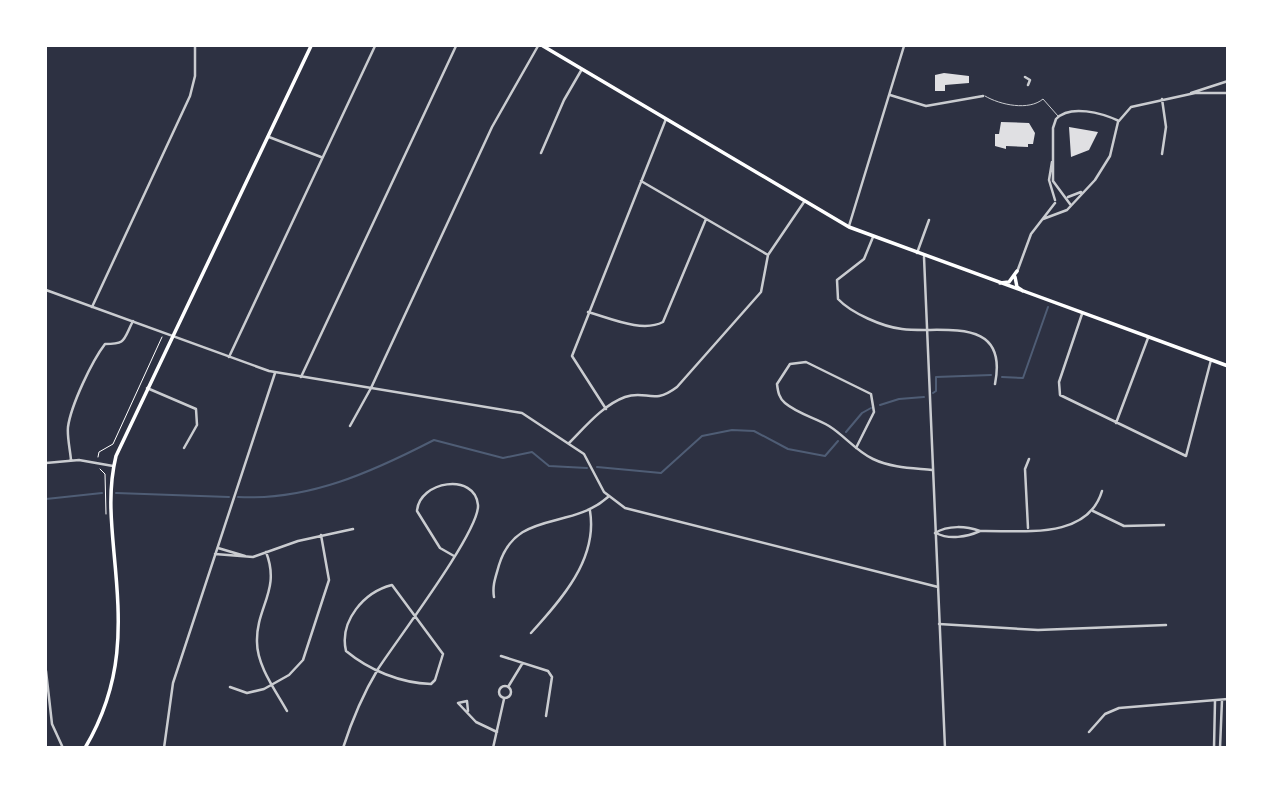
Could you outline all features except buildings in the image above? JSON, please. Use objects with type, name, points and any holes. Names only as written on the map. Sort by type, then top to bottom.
[{"type":"main road","points":[[85,747],[108,697],[119,649],[110,499],[113,466],[119,447],[171,336],[203,278],[311,46]]},
{"type":"main road","points":[[540,46],[849,228],[1227,366]]},
{"type":"main road","points":[[996,283],[1009,282],[1017,271]]},
{"type":"main road","points":[[1015,277],[1017,287],[1027,294]]},
{"type":"street","points":[[92,307],[190,96],[195,76],[195,46]]},
{"type":"street","points":[[229,357],[375,46]]},
{"type":"street","points":[[301,377],[456,46]]},
{"type":"street","points":[[349,426],[370,388],[492,127],[540,46]]},
{"type":"street","points":[[849,228],[904,46]]},
{"type":"street","points":[[541,153],[564,100],[582,69]]},
{"type":"street","points":[[1022,81],[1024,85],[1029,84],[1030,79],[1025,77]]},
{"type":"street","points":[[1186,95],[1227,80]]},
{"type":"street","points":[[1043,219],[1067,210],[1105,166],[1119,121],[1135,105],[1186,95],[1227,93]]},
{"type":"street","points":[[890,95],[926,106],[983,96]]},
{"type":"street","points":[[1162,99],[1166,127],[1162,154]]},
{"type":"street","points":[[1070,204],[1054,185],[1053,128],[1058,116],[1068,112],[1101,113],[1119,121]]},
{"type":"street","points":[[606,409],[573,360],[588,312],[666,118]]},
{"type":"street","points":[[269,137],[323,157]]},
{"type":"street","points":[[1052,162],[1049,180],[1059,211]]},
{"type":"street","points":[[641,181],[768,256]]},
{"type":"street","points":[[1011,288],[1029,238],[1055,202],[1084,191]]},
{"type":"street","points":[[569,443],[606,409],[623,398],[662,398],[677,387],[761,292],[768,256],[804,202]]},
{"type":"street","points":[[588,312],[652,327],[663,322],[706,219]]},
{"type":"street","points":[[918,254],[929,220]]},
{"type":"street","points":[[873,237],[864,259],[837,280],[838,299],[846,306],[892,326],[965,330],[983,338],[996,363],[995,384]]},
{"type":"street","points":[[924,257],[945,747]]},
{"type":"street","points":[[46,290],[275,373],[518,412],[569,443],[588,458],[608,497],[632,510],[938,587]]},
{"type":"street","points":[[1082,314],[1059,382],[1060,395],[1186,456],[1211,360]]},
{"type":"street","points":[[71,460],[69,420],[91,369],[105,344],[116,346],[122,343],[133,321]]},
{"type":"street","points":[[1116,423],[1148,338]]},
{"type":"street","points":[[856,448],[874,412],[872,394],[806,362],[790,364],[777,381],[781,399],[828,426],[856,448],[888,464],[932,470]]},
{"type":"street","points":[[164,747],[170,694],[275,373]]},
{"type":"street","points":[[147,387],[196,409],[197,425],[184,448]]},
{"type":"street","points":[[1028,529],[1026,469],[1029,459]]},
{"type":"street","points":[[46,463],[71,460],[113,466]]},
{"type":"street","points":[[343,747],[357,707],[377,671],[454,556],[476,517],[476,500],[461,486],[438,486],[421,496],[417,507],[419,519],[440,548],[454,556]]},
{"type":"street","points":[[935,533],[943,537],[970,536],[980,531],[1070,526],[1092,511],[1101,491]]},
{"type":"street","points":[[494,597],[493,584],[504,550],[515,535],[590,511],[608,497]]},
{"type":"street","points":[[531,633],[571,587],[592,534],[590,511]]},
{"type":"street","points":[[1092,511],[1124,526],[1164,525]]},
{"type":"street","points":[[935,533],[943,528],[970,527],[980,531]]},
{"type":"street","points":[[215,554],[249,557],[353,529]]},
{"type":"street","points":[[230,687],[247,693],[273,685],[289,676],[303,660],[329,580],[321,536]]},
{"type":"street","points":[[217,547],[249,557]]},
{"type":"street","points":[[266,552],[272,579],[257,642],[263,667],[286,711]]},
{"type":"street","points":[[392,585],[414,615],[443,654],[435,680],[431,684],[416,683],[377,671],[346,651],[346,631],[354,610],[384,587],[392,585]]},
{"type":"street","points":[[939,624],[1038,629],[1166,625]]},
{"type":"street","points":[[501,656],[548,671],[552,677],[546,716]]},
{"type":"street","points":[[493,747],[504,698],[499,690],[508,687],[522,664]]},
{"type":"street","points":[[46,671],[52,724],[63,747]]},
{"type":"street","points":[[504,698],[511,695],[508,687]]},
{"type":"street","points":[[1089,732],[1105,714],[1119,708],[1227,699]]},
{"type":"street","points":[[1220,747],[1222,700]]},
{"type":"street","points":[[1214,747],[1215,701]]},
{"type":"street","points":[[468,711],[476,722],[497,732]]},
{"type":"lane","points":[[983,96],[998,103],[1011,104],[1034,105],[1043,99],[1058,116]]},
{"type":"waterway","points":[[1002,377],[1023,378],[1048,307]]},
{"type":"waterway","points":[[933,393],[936,391],[936,377],[991,375]]},
{"type":"waterway","points":[[880,405],[899,399],[924,397]]},
{"type":"waterway","points":[[846,432],[862,413],[871,408]]},
{"type":"waterway","points":[[597,467],[661,473],[702,436],[732,430],[754,431],[788,449],[825,456],[838,441]]},
{"type":"waterway","points":[[238,497],[289,494],[339,482],[434,440],[503,458],[532,452],[549,466],[587,468]]},
{"type":"waterway","points":[[46,499],[102,493]]},
{"type":"waterway","points":[[116,493],[229,497]]}]
